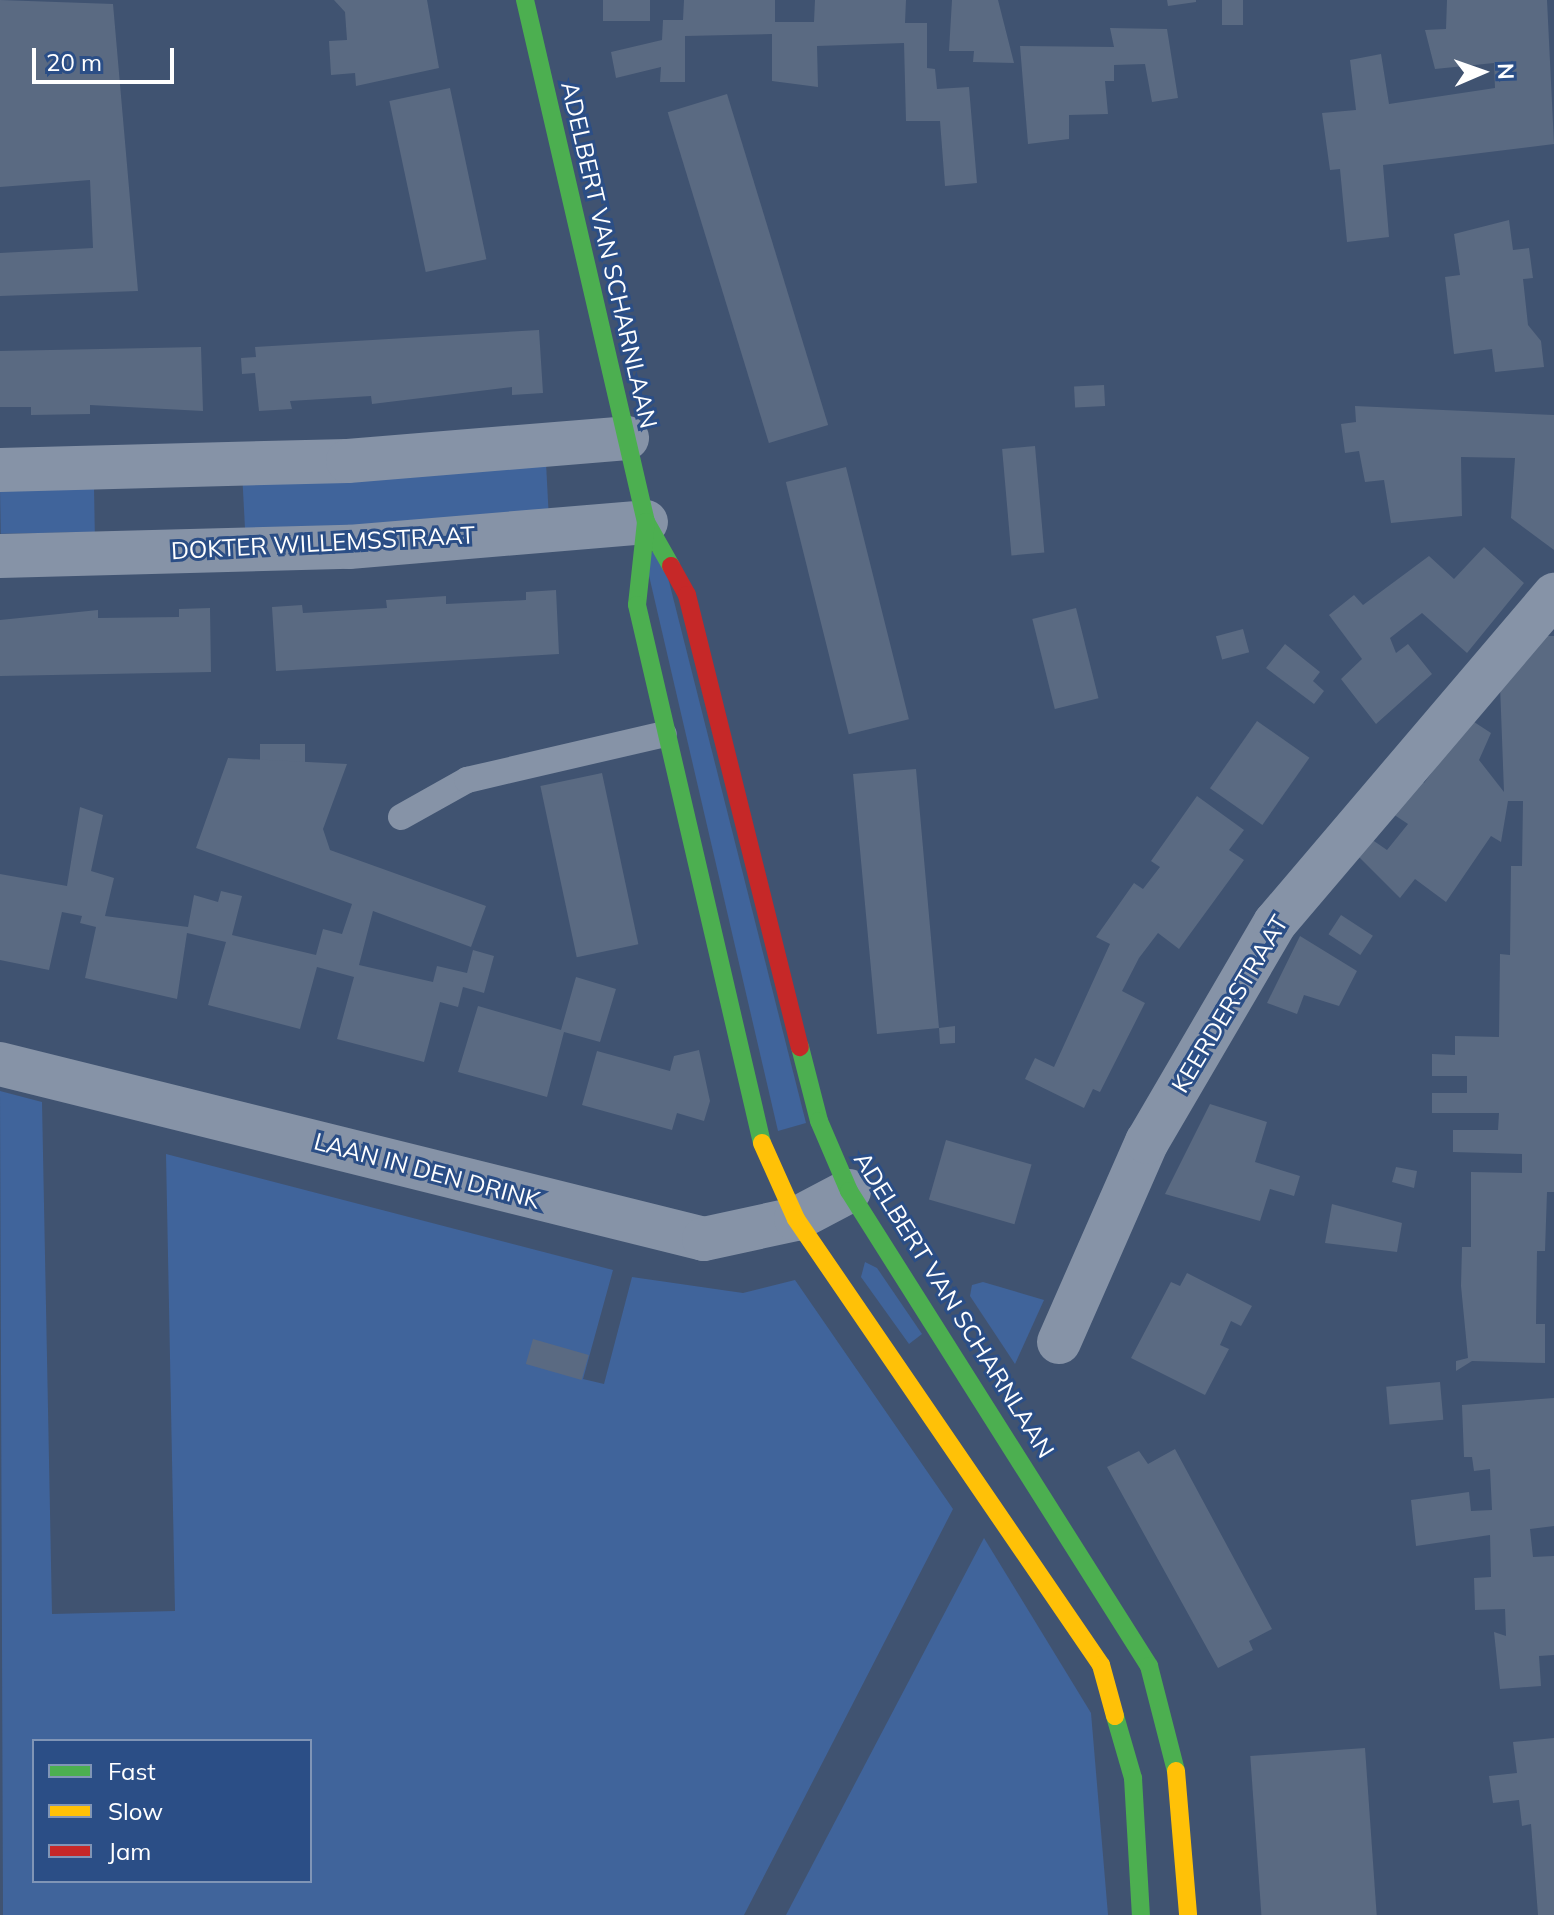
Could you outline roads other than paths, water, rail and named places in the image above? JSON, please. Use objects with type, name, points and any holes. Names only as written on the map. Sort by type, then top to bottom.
[{"type":"street","name":"ADELBERT VAN SCHARNLAAN","points":[[525,0],[646,522],[687,595],[809,1088],[849,1191],[1149,1666],[1174,1752],[1188,1915]]},
{"type":"street","points":[[0,470],[348,461],[627,438]]},
{"type":"street","name":"ADELBERT VAN SCHARNLAAN","points":[[646,522],[637,605],[751,1110],[796,1219],[1101,1665],[1133,1778],[1141,1915]]},
{"type":"street","name":"DOKTER WILLEMSSTRAAT","points":[[0,556],[349,547],[646,522]]},
{"type":"street","name":"KEERDERSTRAAT","points":[[1059,1342],[1147,1142],[1275,923],[1554,595]]},
{"type":"street","name":"LAAN IN DEN DRINK","points":[[0,1064],[611,1221],[704,1239],[796,1219],[849,1191]]},
{"type":"lane","points":[[401,817],[467,780],[664,734]]}]
